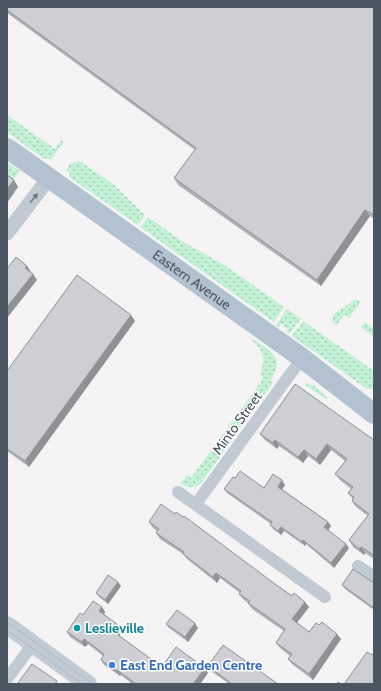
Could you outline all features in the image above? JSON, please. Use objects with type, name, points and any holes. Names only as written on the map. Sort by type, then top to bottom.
[{"type":"main road","name":"Eastern Avenue","points":[[7,148],[302,358],[374,414]]},
{"type":"main road","points":[[7,625],[88,684]]},
{"type":"street","points":[[7,232],[49,178]]},
{"type":"street","name":"Minto Street","points":[[196,504],[302,358]]},
{"type":"street","points":[[178,492],[325,597]]},
{"type":"street","points":[[358,566],[374,577]]},
{"type":"street","points":[[7,679],[33,644]]},
{"type":"green space","points":[[7,115],[55,149],[62,139],[63,143],[50,161],[49,158],[44,159],[7,132]]},
{"type":"green space","points":[[78,161],[114,185],[145,215],[138,225],[69,177],[70,172],[66,171],[70,164]]},
{"type":"green space","points":[[7,162],[20,171],[13,180],[7,176]]},
{"type":"green space","points":[[148,217],[183,242],[223,264],[284,307],[274,322],[140,227]]},
{"type":"green space","points":[[355,300],[361,302],[349,318],[344,315],[336,326],[332,321],[334,314]]},
{"type":"green space","points":[[287,309],[301,319],[289,334],[286,332],[288,329],[281,324],[279,327],[276,325]]},
{"type":"green space","points":[[303,321],[374,371],[374,389],[367,389],[292,336]]},
{"type":"green space","points":[[365,322],[374,329],[374,337],[361,327]]},
{"type":"green space","points":[[250,337],[274,354],[277,365],[270,381],[273,383],[201,483],[191,487],[180,484],[187,475],[191,478],[263,379],[261,372],[263,363],[262,354],[260,348]]},
{"type":"green space","points":[[306,383],[315,386],[327,398],[326,399],[305,385]]},
{"type":"building","points":[[7,7],[374,7],[374,215],[365,210],[317,280],[174,178],[196,148],[7,10]]},
{"type":"building","points":[[7,175],[14,180],[7,189]]},
{"type":"building","points":[[16,257],[27,266],[25,268],[33,274],[7,307],[7,269]]},
{"type":"building","points":[[77,275],[131,315],[25,461],[7,449],[7,371]]},
{"type":"building","points":[[295,384],[374,440],[374,555],[361,547],[359,549],[349,540],[369,514],[352,501],[354,497],[348,493],[353,487],[335,474],[347,459],[327,444],[316,459],[304,450],[298,457],[275,440],[273,443],[260,434]]},
{"type":"building","points":[[240,471],[264,488],[273,474],[282,480],[278,487],[328,522],[324,527],[346,544],[331,563],[303,540],[302,542],[281,527],[278,531],[270,525],[272,522],[224,489],[233,477],[235,478]]},
{"type":"building","points":[[161,504],[175,514],[176,512],[183,517],[184,516],[275,584],[292,596],[294,593],[305,602],[292,619],[309,632],[316,623],[319,625],[322,622],[337,634],[309,674],[288,659],[292,654],[276,643],[285,629],[248,603],[250,601],[239,594],[241,591],[216,573],[213,577],[183,554],[184,552],[156,533],[159,529],[149,522]]},
{"type":"building","points":[[353,569],[374,583],[374,605],[372,607],[342,585]]},
{"type":"building","points":[[108,575],[118,582],[105,600],[96,593]]},
{"type":"building","points":[[93,601],[102,607],[99,611],[117,624],[115,627],[117,628],[114,632],[162,667],[176,647],[205,668],[193,684],[136,684],[101,660],[104,654],[84,639],[82,642],[67,632],[80,613],[83,615]]},
{"type":"building","points":[[177,610],[195,623],[185,637],[166,624]]},
{"type":"building","points":[[223,645],[278,684],[232,684],[208,666]]},
{"type":"building","points":[[367,652],[372,655],[374,652],[374,684],[344,684]]},
{"type":"building","points":[[32,664],[57,681],[55,684],[17,684]]},
{"type":"tram line","points":[[7,622],[93,684]]},
{"type":"tram line","points":[[10,632],[82,684]]},
{"type":"place","name":"Leslieville","points":[[77,628]]},
{"type":"place","name":"East End Garden Centre","points":[[112,665]]}]
